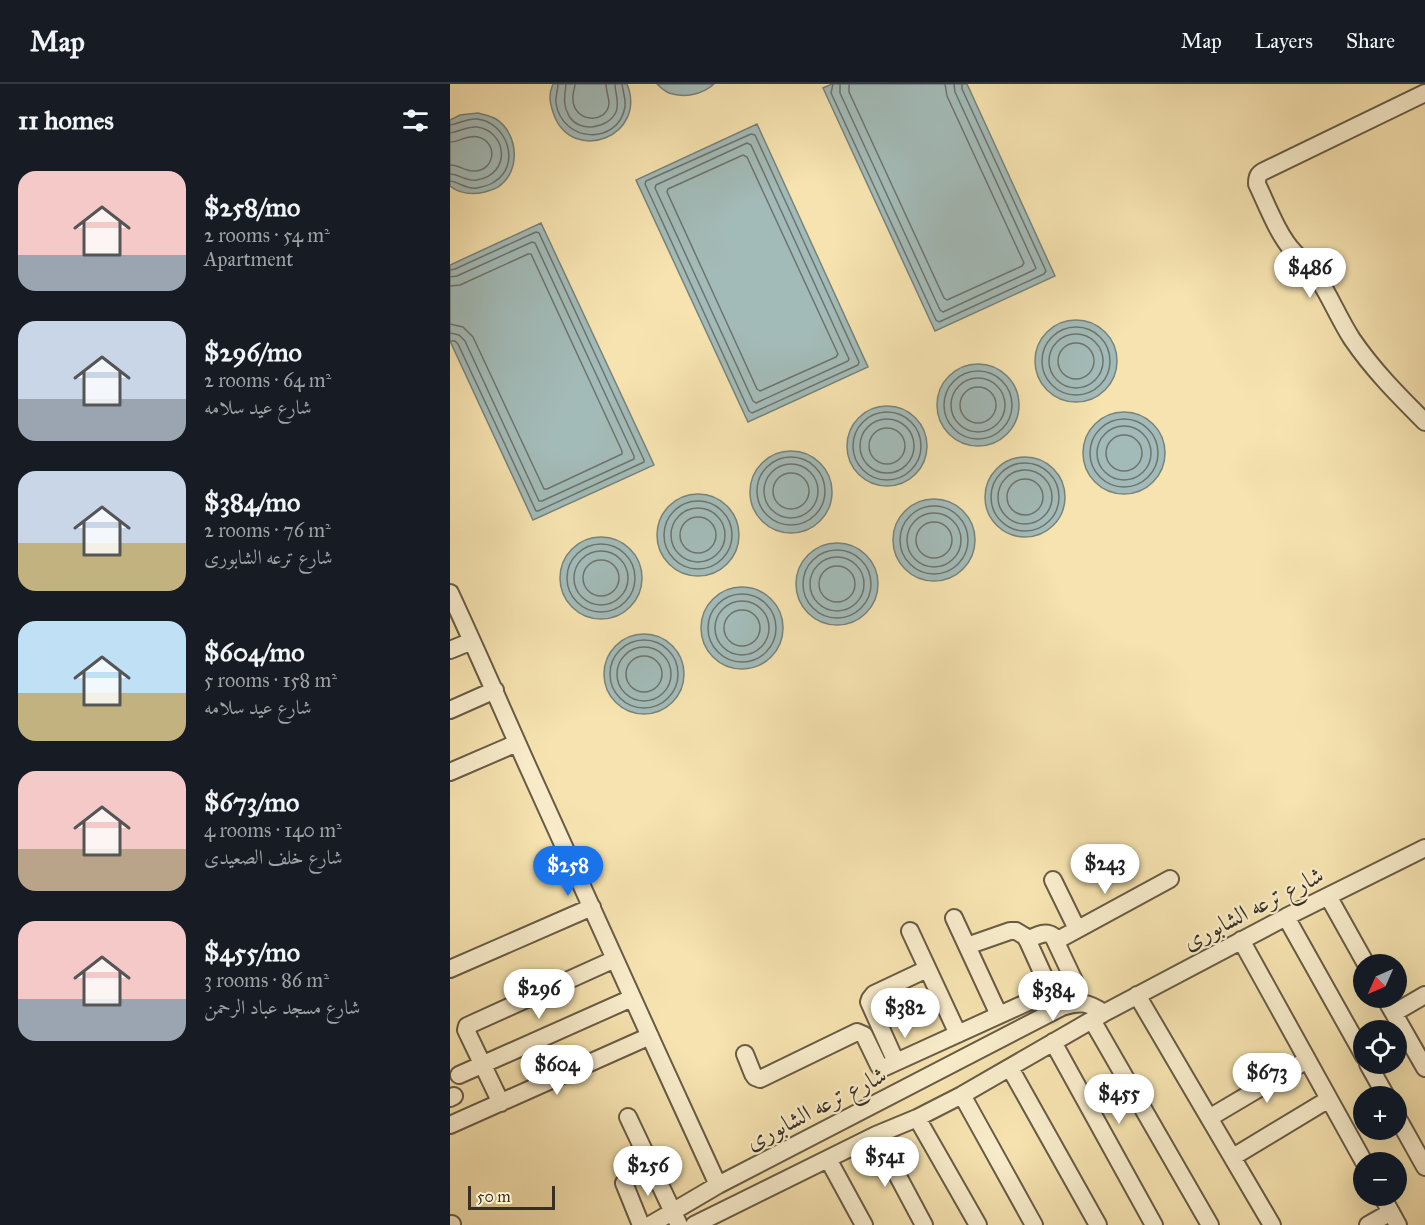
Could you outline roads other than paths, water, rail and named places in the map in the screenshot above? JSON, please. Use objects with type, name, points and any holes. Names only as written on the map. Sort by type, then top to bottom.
[{"type":"street","points":[[1425,93],[1260,173],[1257,179],[1257,184],[1272,217],[1288,245],[1316,274],[1342,323],[1359,348],[1396,394],[1425,422]]},
{"type":"street","points":[[452,601],[495,690],[632,998],[721,1184],[737,1204]]},
{"type":"street","points":[[450,650],[472,641]]},
{"type":"street","points":[[450,710],[495,690]]},
{"type":"street","points":[[450,772],[517,743]]},
{"type":"street","name":"شارع ترعه الشابورى","points":[[694,1225],[962,1095],[1137,995],[1425,848]]},
{"type":"street","points":[[1056,941],[1170,879]]},
{"type":"street","points":[[1053,880],[1077,929]]},
{"type":"street","points":[[1328,896],[1360,954]]},
{"type":"street","points":[[450,969],[592,907]]},
{"type":"street","points":[[1286,917],[1353,1036]]},
{"type":"street","points":[[954,918],[999,1015]]},
{"type":"street","points":[[910,931],[958,1034]]},
{"type":"street","points":[[967,946],[1010,931],[1022,933],[1026,937],[1050,992]]},
{"type":"street","points":[[1027,940],[1045,933],[1053,936],[1074,981],[1086,1003],[1094,1006],[1210,1225]]},
{"type":"street","points":[[1241,940],[1358,1152]]},
{"type":"street","points":[[501,1103],[466,1030],[467,1026],[615,959]]},
{"type":"street","points":[[896,1062],[870,999],[927,969]]},
{"type":"street","points":[[745,1054],[754,1077],[759,1079],[857,1032],[864,1035],[880,1067],[883,1068],[1074,981]]},
{"type":"street","points":[[1137,995],[1272,1225]]},
{"type":"street","points":[[1394,1013],[1425,995]]},
{"type":"street","points":[[459,1075],[632,998]]},
{"type":"street","name":"شارع ترعه الشابورى","points":[[650,1225],[676,1218],[721,1184],[1062,1007],[1086,1003]]},
{"type":"street","points":[[1391,1008],[1420,1048],[1425,1068]]},
{"type":"street","points":[[450,1125],[650,1036]]},
{"type":"street","points":[[1053,1042],[1154,1225]]},
{"type":"street","points":[[1209,1118],[1307,1060]]},
{"type":"street","points":[[1010,1068],[1098,1225]]},
{"type":"street","points":[[962,1095],[1034,1225]]},
{"type":"street","points":[[1233,1157],[1329,1099]]},
{"type":"street","points":[[628,1118],[676,1218]]},
{"type":"street","points":[[917,1118],[978,1225]]},
{"type":"street","points":[[876,1135],[924,1225]]},
{"type":"street","points":[[1407,1135],[1425,1167]]},
{"type":"street","points":[[828,1159],[864,1225]]},
{"type":"street","points":[[624,1182],[641,1225]]},
{"type":"street","points":[[1368,1225],[1395,1219]]},
{"type":"water","points":[[553,84],[627,84],[631,102],[627,118],[618,130],[606,138],[591,141],[576,139],[563,130],[554,115],[550,100]]},
{"type":"water","points":[[657,84],[714,84],[698,93],[681,95],[667,92]]},
{"type":"water","points":[[832,84],[967,84],[1055,276],[935,331],[823,88]]},
{"type":"water","points":[[478,113],[494,118],[504,126],[513,143],[514,163],[511,172],[496,188],[471,194],[458,191],[450,186],[450,120],[460,115]]},
{"type":"water","points":[[757,124],[868,367],[748,422],[636,180]]},
{"type":"water","points":[[541,223],[654,465],[533,520],[450,341],[450,265]]},
{"type":"water","points":[[1076,320],[1092,324],[1105,332],[1113,345],[1117,361],[1113,377],[1105,390],[1092,398],[1076,402],[1060,398],[1047,390],[1039,377],[1035,361],[1039,345],[1047,332],[1060,324]]},
{"type":"water","points":[[978,364],[994,368],[1007,376],[1015,389],[1019,405],[1015,421],[1007,434],[994,442],[978,446],[962,442],[949,434],[941,421],[937,405],[941,389],[949,376],[962,368]]},
{"type":"water","points":[[879,406],[895,406],[916,417],[927,438],[927,454],[916,475],[895,486],[879,486],[865,480],[853,468],[847,454],[847,438],[853,424],[865,412]]},
{"type":"water","points":[[1124,412],[1140,416],[1153,424],[1161,437],[1165,453],[1161,469],[1153,482],[1140,490],[1124,494],[1108,490],[1095,482],[1087,469],[1083,453],[1087,437],[1095,424],[1108,416]]},
{"type":"water","points":[[791,451],[807,455],[820,463],[828,476],[832,492],[828,508],[820,521],[807,529],[791,533],[775,529],[762,521],[754,508],[750,492],[754,476],[762,463],[775,455]]},
{"type":"water","points":[[1017,457],[1033,457],[1054,468],[1065,489],[1065,505],[1054,526],[1033,537],[1017,537],[1003,531],[991,519],[985,505],[985,489],[991,475],[1003,463]]},
{"type":"water","points":[[698,494],[714,498],[727,506],[735,519],[739,535],[735,551],[727,564],[714,572],[698,576],[682,572],[669,564],[661,551],[657,535],[661,519],[669,506],[682,498]]},
{"type":"water","points":[[934,499],[950,503],[963,511],[971,524],[975,540],[971,556],[963,569],[950,577],[934,581],[918,577],[905,569],[897,556],[893,540],[897,524],[905,511],[918,503]]},
{"type":"water","points":[[601,537],[617,541],[630,549],[638,562],[642,578],[638,594],[630,607],[617,615],[601,619],[585,615],[572,607],[564,594],[560,578],[564,562],[572,549],[585,541]]},
{"type":"water","points":[[837,543],[853,547],[866,555],[874,568],[878,584],[874,600],[866,613],[853,621],[837,625],[821,621],[808,613],[800,600],[796,584],[800,568],[808,555],[821,547]]},
{"type":"water","points":[[742,587],[758,591],[771,599],[779,612],[783,628],[779,644],[771,657],[758,665],[742,669],[726,665],[713,657],[705,644],[701,628],[705,612],[713,599],[726,591]]},
{"type":"water","points":[[636,634],[652,634],[673,645],[684,666],[684,682],[673,703],[652,714],[636,714],[622,708],[610,696],[604,682],[604,666],[610,652],[622,640]]}]
